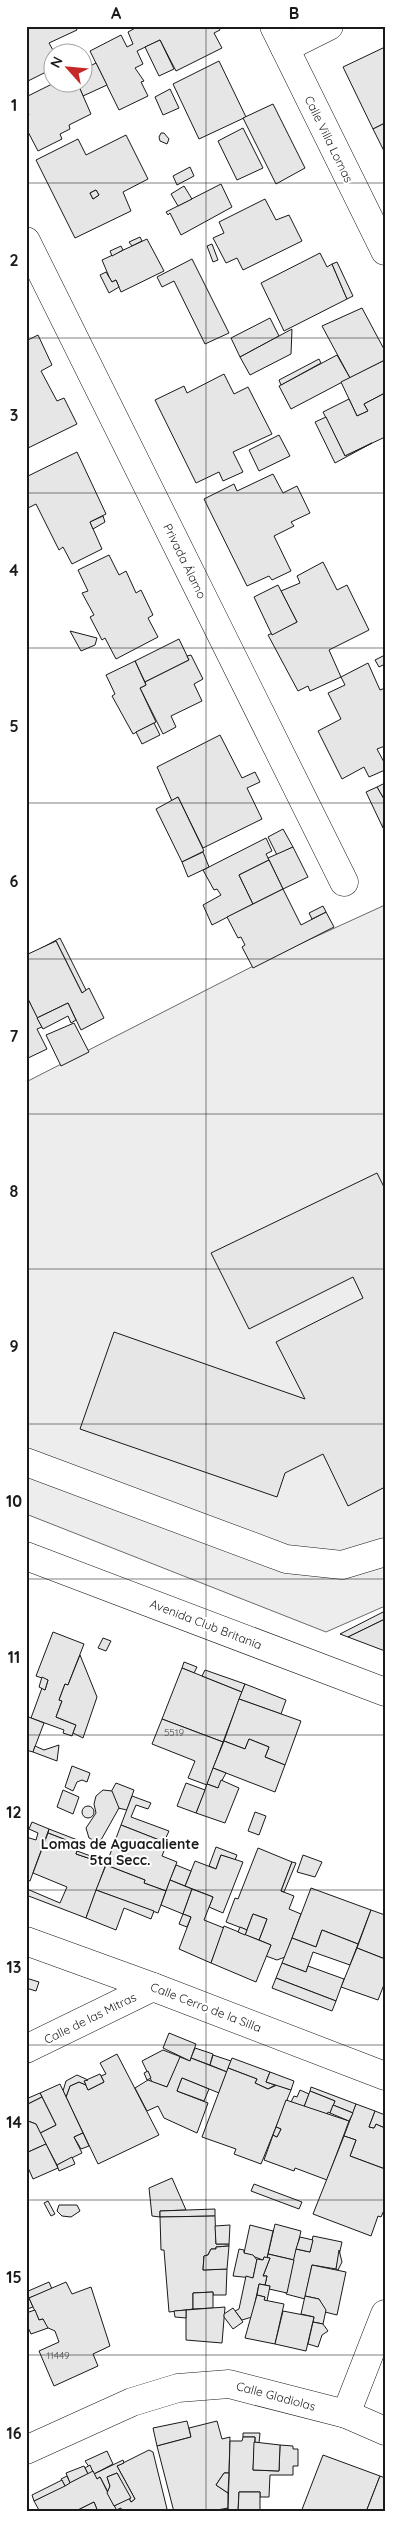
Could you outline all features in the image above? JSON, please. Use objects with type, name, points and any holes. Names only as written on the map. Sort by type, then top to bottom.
[{"type":"street","points":[[280,37],[329,26]]},
{"type":"street","name":"Calle Villa Lomas","points":[[280,37],[385,250]]},
{"type":"street","name":"Privada Álamo","points":[[26,241],[344,882]]},
{"type":"street","points":[[26,1462],[286,1559],[342,1565],[385,1552]]},
{"type":"street","name":"Avenida Club Britania","points":[[26,1556],[385,1692]]},
{"type":"street","name":"Calle Cerro de la Silla","points":[[26,1941],[153,1987],[385,2076]]},
{"type":"street","name":"Calle de las Mitras","points":[[26,2049],[153,1987]]},
{"type":"street","points":[[346,2414],[385,2314]]},
{"type":"street","name":"Calle Gladiolas","points":[[26,2450],[132,2402],[178,2388],[229,2384],[346,2414],[385,2431]]},
{"type":"shaded area","points":[[385,905],[385,1606],[326,1632],[26,1514],[26,1082],[269,958]]},
{"type":"building","points":[[26,26],[75,26],[77,30],[51,42],[42,42],[42,74],[26,82]]},
{"type":"building","points":[[139,26],[218,26],[220,30],[214,33],[222,48],[176,71],[160,40],[137,51],[143,64],[135,68],[144,81],[141,82],[148,96],[119,110],[92,55],[92,50],[121,35],[127,47],[133,44],[128,32]]},
{"type":"building","points":[[160,40],[174,69],[159,76],[145,47]]},
{"type":"building","points":[[385,47],[385,123],[373,129],[343,67]]},
{"type":"building","points":[[219,61],[246,117],[199,139],[173,84]]},
{"type":"building","points":[[96,63],[107,85],[92,92],[92,65]]},
{"type":"building","points":[[42,89],[42,92],[81,92],[91,114],[69,125],[70,129],[60,134],[62,139],[38,151],[26,128],[26,116],[29,115],[26,109],[26,97]]},
{"type":"building","points":[[170,89],[179,108],[163,115],[155,97]]},
{"type":"building","points":[[81,92],[92,92],[83,96]]},
{"type":"building","points":[[273,104],[305,168],[276,184],[243,118]]},
{"type":"building","points":[[385,123],[385,153],[373,129]]},
{"type":"building","points":[[243,128],[263,168],[237,180],[218,141]]},
{"type":"building","points":[[161,133],[164,133],[169,139],[167,144],[160,141]]},
{"type":"building","points":[[126,135],[148,179],[123,192],[131,211],[75,238],[36,160],[78,139],[86,155]],"holes":[[[96,190],[99,195],[93,199],[90,193]]]},
{"type":"building","points":[[190,167],[194,176],[177,185],[173,176]]},
{"type":"building","points":[[221,184],[232,207],[181,235],[170,213],[168,215],[166,212]]},
{"type":"building","points":[[184,186],[192,199],[178,206],[171,194]]},
{"type":"building","points":[[96,190],[99,195],[93,199],[90,193]]},
{"type":"building","points":[[265,199],[276,220],[289,215],[302,241],[243,270],[237,258],[226,263],[213,238],[224,233],[219,222]]},
{"type":"building","points":[[140,237],[142,241],[132,246],[129,242]]},
{"type":"building","points":[[147,239],[164,271],[121,292],[116,280],[112,282],[110,279],[102,260]]},
{"type":"building","points":[[212,244],[218,260],[213,262],[207,246]]},
{"type":"building","points":[[121,246],[123,250],[112,256],[110,251]]},
{"type":"building","points":[[320,253],[327,267],[332,264],[347,299],[284,331],[261,283]]},
{"type":"building","points":[[192,259],[229,333],[205,344],[174,281],[162,287],[157,277]]},
{"type":"building","points":[[337,262],[353,296],[347,299],[332,264]]},
{"type":"building","points":[[106,272],[112,282],[116,280],[119,287],[109,293],[100,275]]},
{"type":"building","points":[[362,308],[385,351],[385,360],[350,378],[322,326]]},
{"type":"building","points":[[270,318],[279,336],[240,357],[231,338]]},
{"type":"building","points":[[292,329],[291,354],[250,375],[240,357]]},
{"type":"building","points":[[38,335],[52,365],[41,371],[57,401],[64,398],[77,424],[26,449],[26,341]]},
{"type":"building","points":[[337,355],[350,378],[291,409],[279,386]]},
{"type":"building","points":[[319,359],[321,363],[281,385],[279,380]]},
{"type":"building","points":[[385,360],[385,393],[364,404],[368,411],[357,416],[341,382]]},
{"type":"building","points":[[224,374],[234,394],[248,387],[272,434],[233,452],[243,472],[223,481],[219,472],[196,483],[155,400],[184,386],[187,393]]},
{"type":"building","points":[[385,393],[385,437],[345,456],[323,412],[349,399],[357,416],[368,411],[364,404]]},
{"type":"building","points":[[326,417],[345,456],[372,443],[335,463],[315,422]]},
{"type":"building","points":[[279,435],[290,456],[259,471],[249,450]]},
{"type":"building","points":[[77,452],[106,514],[90,522],[102,549],[72,564],[63,547],[59,550],[36,504],[26,509],[26,477]]},
{"type":"building","points":[[273,474],[283,493],[297,486],[310,513],[291,522],[294,526],[274,536],[291,571],[272,580],[269,576],[247,586],[204,499],[234,484],[237,491]]},
{"type":"building","points":[[103,516],[105,522],[93,529],[90,522]]},
{"type":"building","points":[[109,555],[119,575],[126,571],[136,593],[141,590],[153,615],[148,618],[158,637],[116,659],[105,638],[102,640],[90,617],[94,615],[82,593],[88,591],[78,570]]},
{"type":"building","points":[[323,562],[337,590],[347,585],[369,630],[329,650],[341,677],[310,691],[308,686],[298,691],[268,635],[297,622],[281,591],[300,583],[297,576]]},
{"type":"building","points":[[278,585],[297,622],[272,635],[254,597]]},
{"type":"building","points":[[70,631],[97,638],[95,645],[81,651]]},
{"type":"building","points":[[179,639],[189,660],[145,682],[135,661]]},
{"type":"building","points":[[191,655],[203,679],[194,684],[202,701],[171,716],[176,727],[163,734],[140,688],[146,685],[145,682],[189,660],[187,656]]},
{"type":"building","points":[[385,655],[385,664],[379,667],[375,660]]},
{"type":"building","points":[[135,661],[146,685],[140,688],[156,722],[133,734],[112,696],[115,694],[106,675]]},
{"type":"building","points":[[368,663],[380,690],[385,688],[385,746],[377,749],[385,764],[385,770],[369,777],[364,767],[342,779],[318,731],[341,719],[328,693],[345,685],[341,677]]},
{"type":"building","points":[[154,723],[160,735],[142,744],[136,732]]},
{"type":"building","points":[[220,735],[242,778],[255,772],[260,782],[247,788],[262,819],[203,848],[178,797],[172,801],[157,767]]},
{"type":"building","points":[[385,783],[385,801],[377,787]]},
{"type":"building","points":[[377,787],[385,801],[383,828],[366,792]]},
{"type":"building","points":[[178,797],[204,851],[182,862],[156,809]]},
{"type":"building","points":[[283,829],[293,847],[277,855],[268,837]]},
{"type":"building","points":[[266,838],[272,851],[266,854],[269,860],[239,875],[253,904],[212,925],[203,905],[221,895],[217,889],[214,890],[203,870]]},
{"type":"building","points":[[293,847],[308,877],[283,889],[268,858]]},
{"type":"building","points":[[203,852],[209,867],[188,877],[182,862]]},
{"type":"building","points":[[269,860],[283,889],[253,904],[239,875]]},
{"type":"building","points":[[283,889],[301,925],[326,912],[334,927],[253,968],[242,947],[245,945],[241,937],[238,938],[227,917]]},
{"type":"building","points":[[323,906],[326,912],[312,919],[309,913]]},
{"type":"building","points":[[60,938],[86,990],[82,993],[56,941],[40,949]]},
{"type":"building","points":[[56,941],[82,993],[89,988],[104,1018],[81,1030],[68,1003],[37,1018],[26,995],[26,955]]},
{"type":"building","points":[[26,995],[42,1027],[37,1029],[47,1049],[26,1059]]},
{"type":"building","points":[[68,1003],[76,1020],[71,1023],[68,1016],[43,1029],[37,1018]]},
{"type":"building","points":[[74,1023],[89,1052],[61,1066],[46,1035]]},
{"type":"building","points":[[377,1173],[385,1189],[385,1487],[348,1506],[323,1454],[285,1473],[277,1497],[80,1429],[114,1332],[305,1399],[276,1342],[363,1298],[353,1277],[249,1329],[211,1253]]},
{"type":"building","points":[[385,1611],[385,1619],[348,1637],[340,1634]]},
{"type":"building","points":[[385,1619],[385,1651],[348,1637]]},
{"type":"building","points":[[53,1632],[84,1644],[68,1685],[65,1684],[59,1700],[62,1701],[56,1717],[76,1725],[72,1736],[63,1733],[64,1730],[31,1718],[42,1688],[45,1690],[48,1680],[36,1676]]},
{"type":"building","points":[[103,1638],[111,1641],[106,1651],[98,1648]]},
{"type":"building","points":[[80,1655],[97,1697],[83,1738],[73,1733],[76,1725],[56,1717],[62,1701],[59,1700],[65,1684],[68,1685]]},
{"type":"building","points":[[184,1662],[197,1667],[194,1673],[182,1668]]},
{"type":"building","points":[[182,1668],[242,1692],[223,1742],[162,1719]]},
{"type":"building","points":[[205,1670],[245,1684],[242,1692],[202,1676]]},
{"type":"building","points":[[42,1677],[48,1680],[45,1690],[39,1687]]},
{"type":"building","points":[[245,1684],[286,1700],[281,1714],[239,1699]]},
{"type":"building","points":[[239,1699],[301,1721],[285,1765],[265,1757],[269,1747],[249,1739],[245,1749],[224,1741]]},
{"type":"building","points":[[26,1716],[44,1723],[33,1752],[26,1750]]},
{"type":"building","points":[[162,1719],[223,1742],[207,1785],[188,1778],[195,1761],[152,1744]]},
{"type":"building","points":[[249,1739],[269,1747],[265,1757],[285,1765],[275,1792],[213,1768],[224,1741],[245,1749]]},
{"type":"building","points":[[59,1745],[57,1761],[33,1752],[35,1746],[44,1750]]},
{"type":"building","points":[[72,1766],[90,1773],[87,1782],[82,1780],[77,1782],[73,1791],[65,1787]]},
{"type":"building","points":[[213,1768],[226,1773],[218,1788],[207,1784]]},
{"type":"building","points":[[221,1780],[239,1788],[225,1823],[196,1813],[207,1784],[218,1788]]},
{"type":"building","points":[[116,1783],[134,1790],[127,1810],[118,1808],[111,1792]]},
{"type":"building","points":[[186,1783],[205,1790],[196,1813],[177,1806]]},
{"type":"building","points":[[63,1790],[79,1797],[73,1814],[57,1807]]},
{"type":"building","points":[[103,1790],[112,1791],[119,1808],[101,1840],[95,1841],[89,1838],[86,1828],[96,1813],[94,1804],[96,1796]]},
{"type":"building","points":[[132,1796],[151,1803],[148,1809],[136,1805],[131,1817],[169,1831],[164,1842],[121,1825]]},
{"type":"building","points":[[88,1806],[94,1812],[88,1818],[82,1812]]},
{"type":"building","points":[[255,1812],[266,1816],[259,1835],[248,1831]]},
{"type":"building","points":[[32,1822],[49,1829],[30,1881],[26,1880],[26,1837],[36,1840],[38,1833],[29,1829]]},
{"type":"building","points":[[121,1825],[167,1843],[162,1856],[177,1862],[166,1891],[144,1883],[145,1880],[106,1865]]},
{"type":"building","points":[[49,1829],[80,1841],[79,1845],[48,1833]]},
{"type":"building","points":[[48,1833],[79,1845],[76,1854],[106,1864],[86,1918],[26,1895],[27,1889],[60,1903],[67,1887],[33,1873]]},
{"type":"building","points":[[216,1847],[237,1855],[235,1860],[221,1855],[216,1869],[209,1866]]},
{"type":"building","points":[[258,1848],[292,1862],[281,1891],[294,1896],[289,1909],[301,1914],[285,1957],[277,1960],[266,1956],[271,1945],[259,1940],[267,1919],[253,1914],[247,1930],[226,1922],[235,1898],[238,1899]]},
{"type":"building","points":[[77,1851],[107,1862],[106,1864],[76,1854]]},
{"type":"building","points":[[221,1855],[243,1862],[223,1913],[209,1907],[213,1897],[185,1886],[195,1861],[216,1869]]},
{"type":"building","points":[[303,1855],[322,1862],[315,1877],[297,1872]]},
{"type":"building","points":[[292,1862],[296,1863],[284,1892],[281,1891]]},
{"type":"building","points":[[106,1865],[145,1880],[144,1883],[166,1891],[158,1913],[96,1890]]},
{"type":"building","points":[[176,1865],[191,1871],[185,1886],[170,1880]]},
{"type":"building","points":[[170,1880],[192,1889],[183,1914],[161,1905]]},
{"type":"building","points":[[311,1888],[371,1910],[358,1944],[322,1930],[316,1947],[292,1938]]},
{"type":"building","points":[[192,1889],[213,1897],[204,1920],[224,1928],[211,1963],[179,1949],[191,1917],[183,1914]]},
{"type":"building","points":[[96,1890],[154,1911],[151,1919],[124,1908],[116,1930],[86,1918]]},
{"type":"building","points":[[371,1910],[385,1915],[385,1959],[357,1948]]},
{"type":"building","points":[[183,1914],[191,1917],[187,1927],[179,1924]]},
{"type":"building","points":[[253,1914],[267,1919],[259,1940],[245,1935]]},
{"type":"building","points":[[224,1926],[271,1945],[256,1982],[211,1963]]},
{"type":"building","points":[[240,1927],[247,1930],[245,1935],[238,1932]]},
{"type":"building","points":[[322,1930],[358,1944],[350,1965],[313,1952],[306,1972],[282,1963],[292,1938],[316,1947]]},
{"type":"building","points":[[357,1948],[385,1959],[385,1982],[378,2000],[341,1987]]},
{"type":"building","points":[[282,1963],[306,1972],[308,1966],[344,1979],[336,2001],[276,1978]]},
{"type":"building","points":[[26,1978],[39,1982],[36,1991],[26,1988]]},
{"type":"building","points":[[276,1978],[336,2001],[332,2011],[272,1988]]},
{"type":"building","points":[[169,2033],[196,2044],[190,2061],[163,2048]]},
{"type":"building","points":[[195,2048],[213,2054],[210,2065],[191,2058]]},
{"type":"building","points":[[163,2050],[181,2057],[167,2087],[152,2082],[142,2061]]},
{"type":"building","points":[[117,2054],[159,2135],[98,2164],[66,2097],[70,2086],[79,2082],[86,2085],[88,2090],[104,2082],[101,2076],[106,2074],[100,2063]]},
{"type":"building","points":[[213,2055],[231,2061],[227,2072],[210,2065]]},
{"type":"building","points":[[180,2057],[190,2061],[191,2058],[227,2072],[219,2093],[182,2078],[177,2091],[208,2103],[197,2133],[164,2118],[158,2106],[147,2111],[135,2088],[148,2080],[167,2087]]},
{"type":"building","points":[[232,2058],[270,2072],[266,2082],[275,2085],[268,2089],[255,2083],[257,2079],[228,2068]]},
{"type":"building","points":[[228,2068],[257,2079],[255,2083],[268,2089],[277,2085],[291,2090],[261,2164],[234,2154],[236,2149],[202,2137]]},
{"type":"building","points":[[148,2071],[151,2078],[147,2080],[144,2073]]},
{"type":"building","points":[[270,2072],[294,2081],[291,2090],[266,2082]]},
{"type":"building","points":[[100,2074],[104,2082],[88,2090],[84,2081]]},
{"type":"building","points":[[77,2075],[88,2080],[84,2081],[86,2085],[79,2082],[70,2086],[66,2097],[63,2091],[66,2081]]},
{"type":"building","points":[[182,2078],[209,2089],[204,2101],[177,2091]]},
{"type":"building","points":[[60,2084],[83,2133],[74,2137],[82,2153],[57,2165],[40,2133],[56,2125],[40,2093]]},
{"type":"building","points":[[311,2087],[356,2104],[353,2113],[333,2105],[335,2101],[310,2091]]},
{"type":"building","points":[[300,2090],[309,2094],[304,2107],[291,2102],[294,2096],[297,2097]]},
{"type":"building","points":[[310,2091],[335,2101],[330,2113],[328,2112],[327,2115],[304,2107]]},
{"type":"building","points":[[40,2093],[42,2097],[26,2105],[26,2099]]},
{"type":"building","points":[[42,2097],[56,2125],[40,2133],[36,2124],[28,2121],[26,2105]]},
{"type":"building","points":[[286,2100],[349,2121],[327,2180],[295,2168],[294,2171],[264,2160],[273,2135],[277,2137],[281,2129],[276,2127]]},
{"type":"building","points":[[356,2104],[375,2111],[369,2127],[374,2128],[376,2124],[385,2128],[385,2169],[350,2156],[356,2140],[344,2136]]},
{"type":"building","points":[[333,2105],[353,2113],[349,2121],[330,2113]]},
{"type":"building","points":[[375,2111],[385,2115],[385,2128],[376,2124],[374,2128],[369,2127]]},
{"type":"building","points":[[28,2121],[36,2124],[46,2144],[26,2153]]},
{"type":"building","points":[[276,2127],[281,2129],[277,2137],[273,2135]]},
{"type":"building","points":[[83,2133],[89,2146],[81,2149],[74,2137]]},
{"type":"building","points":[[344,2136],[356,2140],[350,2156],[385,2169],[385,2208],[381,2217],[378,2216],[371,2236],[313,2214]]},
{"type":"building","points":[[46,2144],[58,2168],[33,2179],[26,2163],[26,2153]]},
{"type":"building","points":[[72,2157],[75,2164],[59,2171],[57,2165]]},
{"type":"building","points":[[172,2178],[186,2210],[160,2211],[160,2217],[152,2216],[149,2188]]},
{"type":"building","points":[[254,2184],[302,2202],[299,2209],[251,2191]]},
{"type":"building","points":[[48,2201],[55,2214],[51,2216],[44,2203]]},
{"type":"building","points":[[59,2205],[77,2205],[80,2211],[71,2217],[62,2216],[57,2211]]},
{"type":"building","points":[[215,2209],[215,2216],[160,2217],[160,2211]]},
{"type":"building","points":[[215,2216],[216,2244],[229,2244],[229,2246],[211,2249],[208,2255],[204,2256],[203,2270],[227,2269],[226,2295],[213,2295],[213,2292],[193,2293],[193,2309],[169,2312],[164,2250],[161,2250],[160,2217]]},
{"type":"building","points":[[275,2224],[301,2231],[294,2260],[268,2254]]},
{"type":"building","points":[[230,2225],[229,2244],[216,2244],[215,2226]]},
{"type":"building","points":[[250,2225],[273,2231],[267,2258],[264,2257],[263,2260],[244,2253]]},
{"type":"building","points":[[313,2236],[342,2242],[336,2269],[312,2265],[305,2299],[286,2294],[296,2249],[310,2252]]},
{"type":"building","points":[[300,2237],[313,2240],[310,2252],[296,2249]]},
{"type":"building","points":[[229,2246],[227,2269],[203,2270],[204,2256],[208,2255],[211,2249]]},
{"type":"building","points":[[239,2249],[244,2250],[244,2253],[253,2255],[257,2260],[253,2278],[233,2276]]},
{"type":"building","points":[[339,2250],[342,2262],[338,2270],[336,2269]]},
{"type":"building","points":[[268,2254],[294,2260],[287,2293],[269,2289],[270,2286],[265,2285],[267,2276],[263,2276],[270,2258],[267,2258]]},
{"type":"building","points":[[264,2257],[270,2258],[263,2276],[267,2276],[265,2285],[259,2284],[252,2317],[242,2320],[235,2311],[239,2309],[246,2276],[253,2278],[257,2259],[263,2260]]},
{"type":"building","points":[[312,2265],[346,2272],[337,2315],[325,2312],[319,2299],[305,2296]]},
{"type":"building","points":[[49,2282],[52,2289],[29,2298],[33,2307],[27,2309],[26,2292]]},
{"type":"building","points":[[66,2282],[72,2294],[91,2287],[110,2346],[93,2354],[98,2366],[54,2386],[39,2351],[59,2342],[55,2331],[46,2327],[43,2319],[39,2320],[29,2298]]},
{"type":"building","points":[[259,2284],[270,2286],[267,2301],[264,2300],[265,2297],[257,2295]]},
{"type":"building","points":[[213,2292],[213,2308],[193,2309],[193,2293]]},
{"type":"building","points":[[257,2295],[265,2297],[264,2300],[284,2304],[275,2344],[245,2338]]},
{"type":"building","points":[[305,2296],[319,2299],[326,2310],[323,2324],[313,2322],[314,2317],[301,2314]]},
{"type":"building","points":[[225,2307],[222,2343],[186,2340],[186,2310]]},
{"type":"building","points":[[233,2308],[243,2322],[233,2329],[224,2317],[224,2314]]},
{"type":"building","points":[[35,2310],[39,2320],[43,2319],[48,2328],[31,2334],[26,2323],[26,2313]]},
{"type":"building","points":[[186,2310],[186,2318],[175,2317],[174,2311]]},
{"type":"building","points":[[283,2311],[314,2317],[306,2351],[275,2344]]},
{"type":"building","points":[[313,2322],[323,2324],[328,2331],[322,2335],[318,2347],[308,2344]]},
{"type":"building","points":[[187,2421],[191,2437],[157,2446],[153,2428]]},
{"type":"building","points":[[217,2421],[222,2439],[230,2437],[229,2473],[224,2473],[216,2485],[228,2493],[228,2508],[218,2512],[174,2512],[157,2446],[191,2437],[189,2428]]},
{"type":"building","points":[[243,2433],[260,2433],[259,2443],[255,2443],[255,2437],[243,2437]]},
{"type":"building","points":[[243,2437],[255,2437],[253,2470],[279,2471],[280,2445],[293,2446],[293,2449],[298,2449],[298,2466],[293,2466],[293,2475],[270,2475],[269,2497],[260,2497],[260,2492],[239,2492],[238,2512],[228,2512],[230,2441],[242,2441]]},
{"type":"building","points":[[254,2442],[280,2445],[279,2471],[253,2470]]},
{"type":"building","points":[[149,2450],[153,2452],[167,2509],[161,2512],[123,2512],[121,2508],[116,2510],[114,2506],[129,2498],[131,2502],[135,2499],[117,2466]]},
{"type":"building","points":[[107,2451],[113,2464],[94,2474],[85,2461]]},
{"type":"building","points":[[323,2455],[380,2476],[366,2512],[301,2512]]},
{"type":"building","points":[[123,2460],[124,2463],[117,2466],[135,2499],[131,2502],[117,2473],[107,2477],[110,2486],[108,2492],[100,2477],[97,2479],[94,2474]]},
{"type":"building","points":[[90,2465],[93,2472],[88,2474],[85,2468]]},
{"type":"building","points":[[84,2466],[88,2474],[70,2483],[66,2473]]},
{"type":"building","points":[[93,2471],[97,2479],[100,2477],[117,2511],[98,2512],[94,2502],[78,2510],[79,2512],[40,2512],[34,2501]]},
{"type":"building","points":[[117,2473],[131,2498],[114,2506],[107,2493],[110,2486],[107,2477]]},
{"type":"building","points":[[224,2473],[229,2473],[228,2493],[216,2485]]},
{"type":"building","points":[[67,2476],[70,2483],[65,2486],[61,2479]]},
{"type":"building","points":[[380,2476],[385,2478],[385,2512],[366,2512]]},
{"type":"building","points":[[62,2480],[65,2486],[34,2501],[32,2495]]},
{"type":"building","points":[[239,2492],[260,2492],[260,2512],[238,2512]]},
{"type":"building","points":[[94,2502],[98,2512],[79,2512],[78,2510]]},
{"type":"building","points":[[228,2508],[228,2512],[217,2510]]},
{"type":"district","name":"Lomas de Aguacaliente 5ta Secc.","points":[[120,1852]]}]
